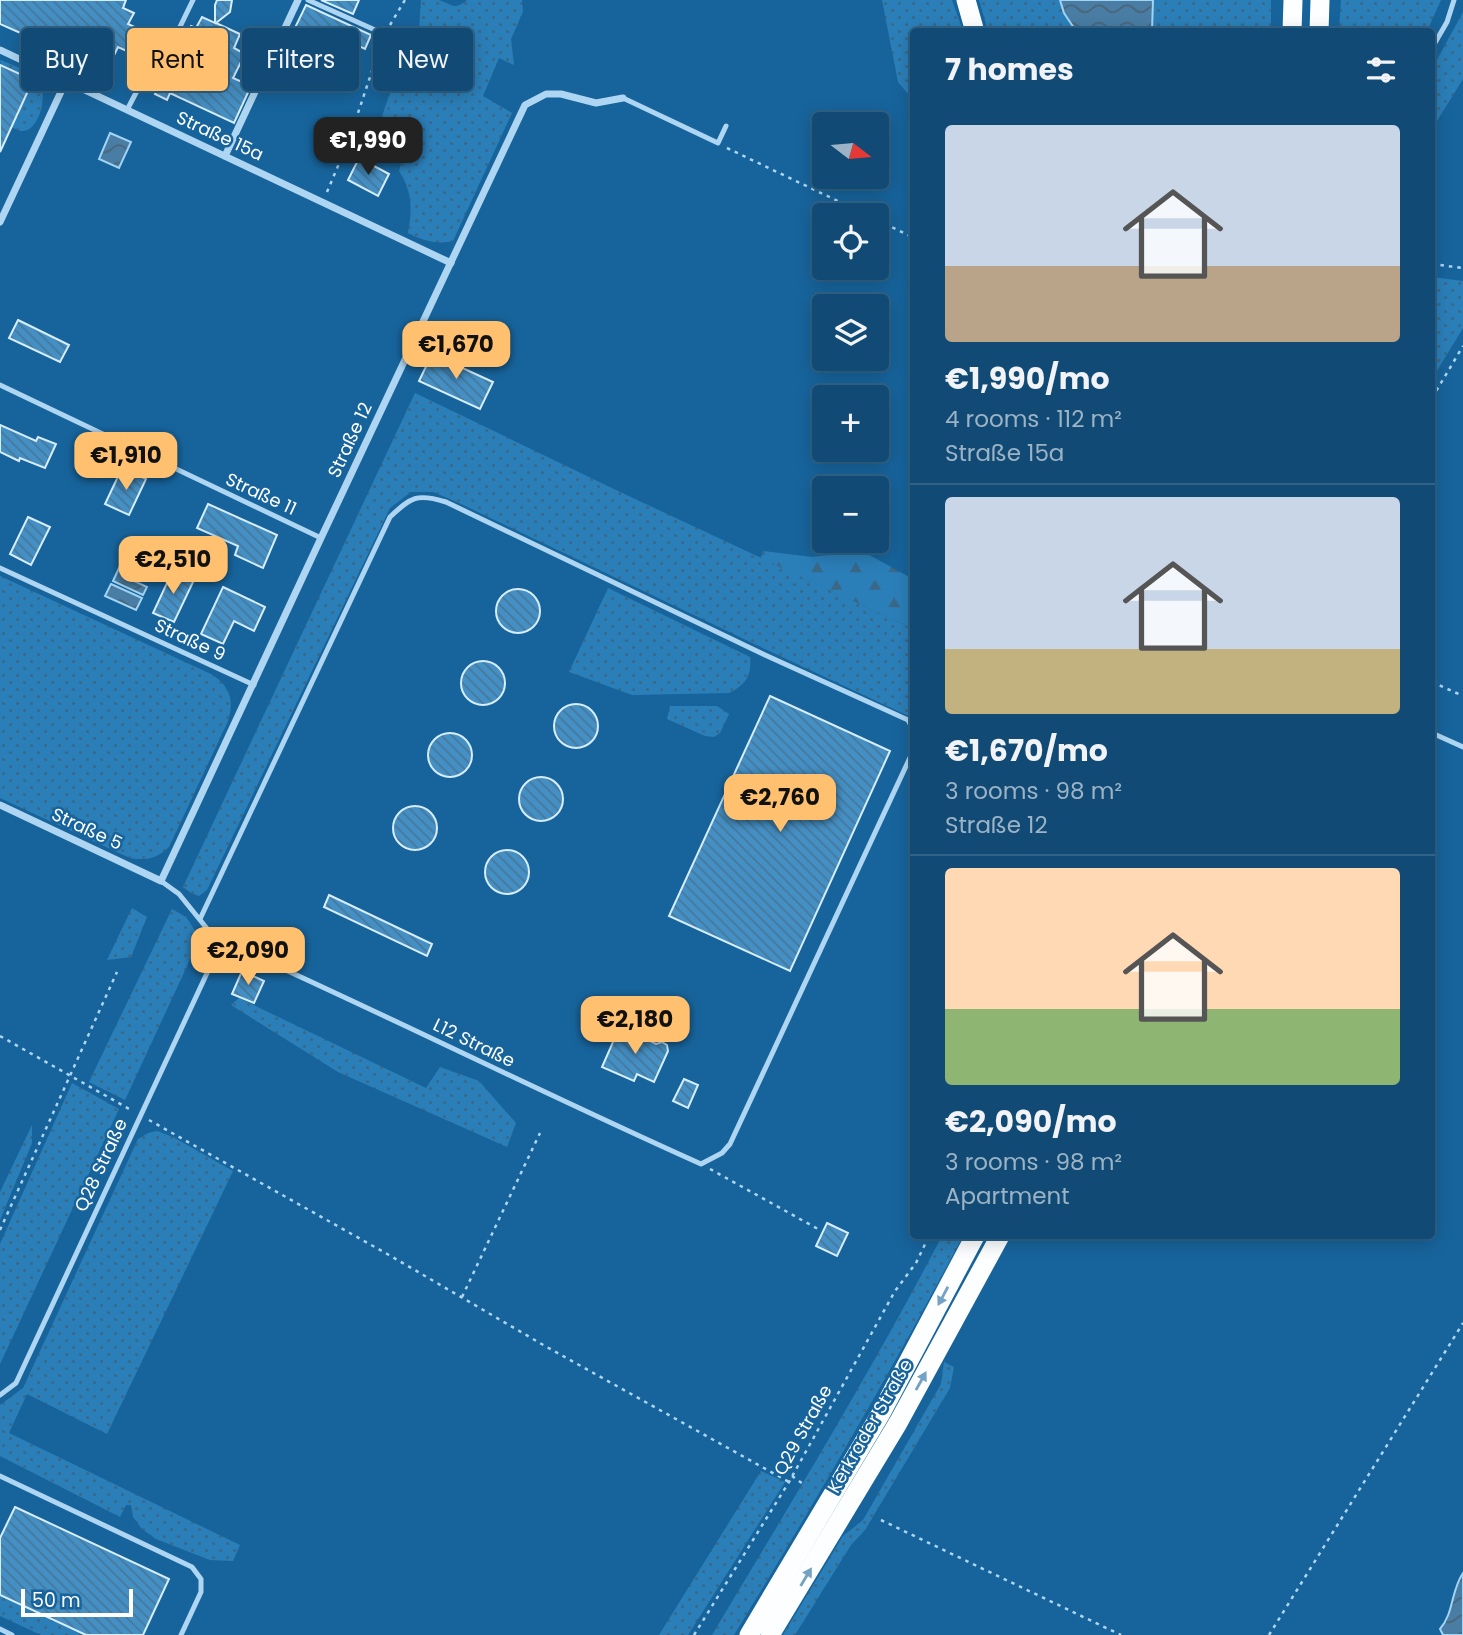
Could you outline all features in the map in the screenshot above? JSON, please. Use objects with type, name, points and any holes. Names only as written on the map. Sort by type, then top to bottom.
[{"type":"highway","points":[[966,0],[974,28]]},
{"type":"highway","points":[[1292,28],[1293,0]]},
{"type":"highway","points":[[1319,28],[1320,0]]},
{"type":"highway","name":"Kerkrader Straße","points":[[748,1635],[880,1415],[973,1239]]},
{"type":"highway","name":"Kerkrader Straße","points":[[770,1635],[898,1423],[998,1239]]},
{"type":"street","points":[[225,156],[298,0]]},
{"type":"street","name":"Straße 15a","points":[[0,50],[21,60]]},
{"type":"street","points":[[0,222],[61,91]]},
{"type":"street","name":"Straße 15a","points":[[87,91],[451,263]]},
{"type":"street","name":"Straße 12","points":[[162,881],[525,105],[546,94],[561,94],[596,103],[623,98]]},
{"type":"street","name":"Straße 5","points":[[0,805],[162,881]]},
{"type":"lane","points":[[127,110],[138,89],[159,70],[193,0]]},
{"type":"lane","points":[[308,0],[373,29]]},
{"type":"lane","points":[[1435,43],[1447,22],[1454,0]]},
{"type":"lane","points":[[623,98],[718,143],[726,126]]},
{"type":"lane","name":"Straße 11","points":[[0,385],[321,538]]},
{"type":"lane","points":[[200,919],[390,517],[408,500],[429,497],[446,502],[741,644],[908,720],[910,724]]},
{"type":"lane","name":"Straße 9","points":[[0,568],[254,685]]},
{"type":"lane","points":[[1435,734],[1463,747]]},
{"type":"lane","points":[[701,1164],[722,1153],[730,1144],[910,758]]},
{"type":"lane","points":[[162,881],[179,894],[213,936],[222,942]]},
{"type":"lane","name":"Q28 Straße","points":[[0,1395],[16,1383],[222,942]]},
{"type":"lane","name":"L12 Straße","points":[[222,942],[337,992],[556,1098],[701,1164]]},
{"type":"lane","points":[[0,1476],[192,1567],[201,1579],[201,1592],[181,1635]]},
{"type":"lane","points":[[0,1629],[12,1635]]},
{"type":"path","points":[[388,28],[405,0]]},
{"type":"path","points":[[323,202],[349,139],[373,67]]},
{"type":"path","points":[[718,143],[842,203]]},
{"type":"path","points":[[889,226],[910,236]]},
{"type":"path","points":[[1435,264],[1463,268]]},
{"type":"path","points":[[1435,393],[1463,346]]},
{"type":"path","points":[[1435,683],[1463,696]]},
{"type":"path","points":[[0,1230],[117,972]]},
{"type":"path","points":[[0,1036],[789,1482]]},
{"type":"path","points":[[462,1297],[540,1133]]},
{"type":"path","points":[[701,1164],[818,1229]]},
{"type":"path","name":"Q29 Straße","points":[[694,1635],[789,1482],[895,1291],[916,1263],[928,1239]]},
{"type":"path","points":[[1269,1635],[1463,1323]]},
{"type":"path","points":[[792,1476],[803,1484]]},
{"type":"path","points":[[881,1520],[1121,1635]]},
{"type":"green space","points":[[421,0],[439,0],[456,6],[467,0],[522,0],[523,12],[511,39],[514,65],[499,58],[483,96],[512,113],[453,241],[447,242],[429,241],[408,233],[410,201],[399,171],[402,159],[373,143],[391,91],[473,91],[473,28],[419,28]]},
{"type":"green space","points":[[882,0],[952,0],[962,28],[910,28],[910,96],[898,82]]},
{"type":"green space","points":[[979,0],[1060,0],[1064,13],[1074,28],[987,28]]},
{"type":"green space","points":[[1153,0],[1271,0],[1271,28],[1152,28]]},
{"type":"green space","points":[[1341,0],[1441,0],[1428,28],[1339,28]]},
{"type":"green space","points":[[1463,12],[1463,79],[1435,124],[1435,63]]},
{"type":"green space","points":[[0,60],[21,68],[21,91],[42,91],[41,109],[34,125],[21,131],[11,127]]},
{"type":"green space","points":[[1435,277],[1463,281],[1463,328],[1435,374]]},
{"type":"green space","points":[[415,393],[910,628],[910,717],[457,502],[433,492],[411,492],[390,508],[207,890],[199,896],[183,887]]},
{"type":"green space","points":[[763,551],[812,557],[866,553],[910,577],[910,628],[761,558]]},
{"type":"green space","points":[[0,576],[213,675],[230,695],[228,721],[169,847],[160,854],[147,859],[130,858],[0,798]]},
{"type":"green space","points":[[608,588],[750,657],[750,670],[746,679],[729,693],[632,695],[569,672]]},
{"type":"green space","points":[[670,706],[717,706],[729,714],[720,733],[714,737],[705,736],[667,719]]},
{"type":"green space","points":[[132,908],[147,917],[131,957],[107,960]]},
{"type":"green space","points":[[172,909],[186,917],[200,938],[125,1100],[89,1082]]},
{"type":"green space","points":[[239,998],[426,1088],[440,1067],[479,1081],[516,1123],[507,1147],[338,1072],[231,1005]]},
{"type":"green space","points":[[72,1083],[119,1109],[0,1364],[0,1244]]},
{"type":"green space","points":[[32,1125],[32,1143],[0,1220],[0,1192]]},
{"type":"green space","points":[[157,1131],[173,1137],[233,1171],[107,1434],[27,1394],[9,1433],[240,1545],[233,1561],[210,1560],[156,1539],[142,1529],[133,1517],[131,1505],[126,1505],[120,1517],[0,1456],[0,1405],[23,1388],[138,1139]]},
{"type":"green space","points":[[940,1239],[961,1239],[852,1437],[734,1635],[712,1635],[801,1487]]},
{"type":"green space","points":[[944,1362],[954,1367],[950,1388],[865,1530],[851,1545],[795,1635],[783,1635],[843,1536],[863,1520],[941,1384]]},
{"type":"green space","points":[[761,1471],[785,1482],[688,1635],[659,1635]]},
{"type":"green space","points":[[0,1595],[86,1635],[41,1635],[0,1616]]},
{"type":"water","points":[[1060,0],[1153,0],[1152,28],[1074,28],[1064,13]]},
{"type":"water","points":[[110,133],[131,142],[119,168],[99,159]]},
{"type":"water","points":[[125,555],[142,563],[134,581],[147,587],[143,595],[113,581]]},
{"type":"water","points":[[111,584],[142,598],[136,610],[105,596]]},
{"type":"water","points":[[1463,1573],[1463,1635],[1443,1635],[1440,1629],[1448,1616]]},
{"type":"building","points":[[0,0],[126,0],[123,8],[134,13],[128,24],[137,28],[127,28],[127,51],[118,47],[113,57],[113,28],[21,28],[21,33],[0,24]]},
{"type":"building","points":[[217,0],[232,0],[230,12],[216,23],[227,28],[196,28],[202,17],[215,23]]},
{"type":"building","points":[[321,0],[359,0],[353,14]]},
{"type":"building","points":[[306,5],[356,28],[321,28],[295,28]]},
{"type":"building","points":[[228,28],[240,34],[234,48],[242,52],[242,60],[233,78],[242,82],[242,91],[249,91],[234,123],[170,93],[167,100],[155,94],[156,91],[228,91]]},
{"type":"building","points":[[359,29],[371,35],[365,49],[359,46]]},
{"type":"building","points":[[0,65],[21,75],[21,91],[28,91],[0,152]]},
{"type":"building","points":[[359,158],[389,174],[378,196],[348,180]]},
{"type":"building","points":[[18,320],[69,345],[60,362],[9,338]]},
{"type":"building","points":[[432,354],[493,382],[480,409],[419,381]]},
{"type":"building","points":[[0,425],[36,441],[38,437],[56,444],[45,468],[20,458],[19,461],[0,452]]},
{"type":"building","points":[[122,468],[146,479],[129,515],[105,504]]},
{"type":"building","points":[[208,504],[277,535],[263,568],[235,555],[238,546],[197,528]]},
{"type":"building","points":[[28,517],[50,527],[31,565],[10,554]]},
{"type":"building","points":[[173,570],[194,580],[174,622],[153,613]]},
{"type":"building","points":[[223,587],[265,607],[254,631],[234,621],[223,644],[201,634]]},
{"type":"building","points":[[518,589],[533,596],[540,611],[533,626],[518,633],[503,626],[496,611],[503,596]]},
{"type":"building","points":[[483,661],[498,668],[505,683],[498,698],[483,705],[468,698],[461,683],[468,668]]},
{"type":"building","points":[[770,696],[890,751],[790,971],[669,916]]},
{"type":"building","points":[[576,704],[591,711],[598,726],[591,741],[576,748],[561,741],[554,726],[561,711]]},
{"type":"building","points":[[450,733],[465,740],[472,755],[465,770],[450,777],[435,770],[428,755],[435,740]]},
{"type":"building","points":[[541,777],[556,784],[563,799],[556,814],[541,821],[526,814],[519,799],[526,784]]},
{"type":"building","points":[[415,806],[430,813],[437,828],[430,843],[415,850],[400,843],[393,828],[400,813]]},
{"type":"building","points":[[507,850],[522,857],[529,872],[522,887],[507,894],[492,887],[485,872],[492,857]]},
{"type":"building","points":[[329,895],[432,944],[427,956],[324,907]]},
{"type":"building","points":[[242,971],[264,981],[254,1003],[232,994]]},
{"type":"building","points":[[620,1026],[656,1044],[662,1042],[667,1045],[668,1051],[654,1082],[637,1074],[634,1081],[602,1067]]},
{"type":"building","points":[[684,1079],[698,1085],[688,1108],[673,1101]]},
{"type":"building","points":[[827,1223],[848,1233],[837,1256],[816,1246]]},
{"type":"building","points":[[15,1507],[169,1579],[143,1635],[86,1635],[0,1595],[0,1538]]}]
